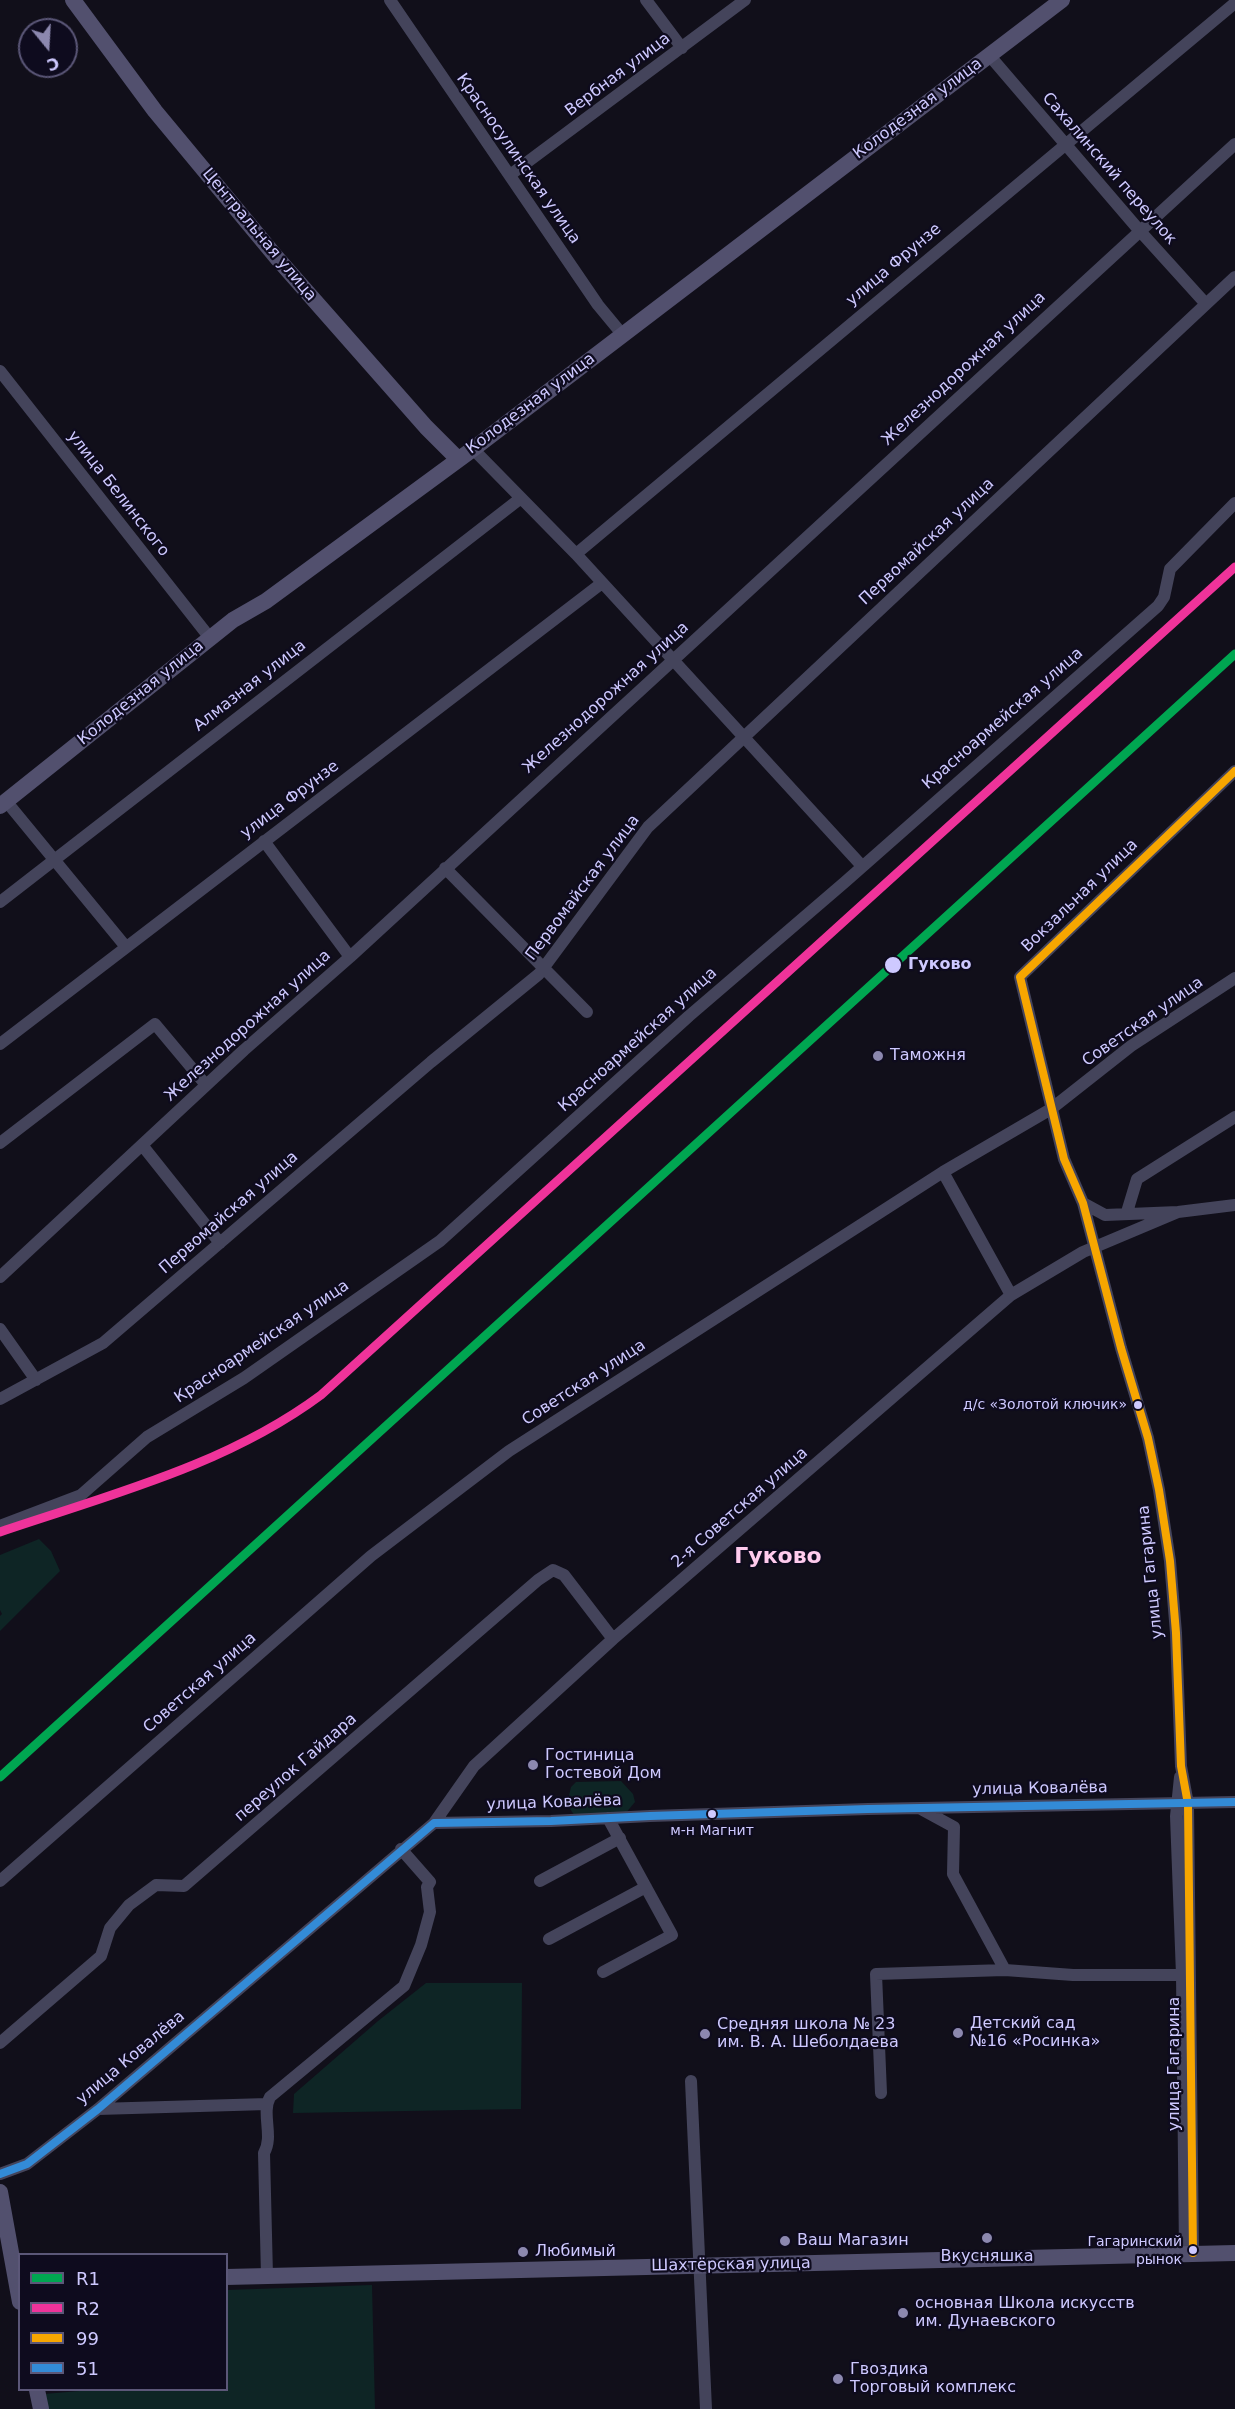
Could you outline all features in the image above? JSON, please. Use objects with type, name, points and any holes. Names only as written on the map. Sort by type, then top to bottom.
[{"type":"street","name":"Центральная улица","points":[[74,0],[155,111],[277,258],[426,427],[458,459]]},
{"type":"street","name":"Красносулинская улица","points":[[390,0],[598,305],[622,334]]},
{"type":"street","points":[[646,0],[682,48]]},
{"type":"street","name":"Вербная улица","points":[[510,176],[745,0]]},
{"type":"street","name":"Колодезная улица","points":[[3,803],[233,620],[284,588],[474,449],[1062,0]]},
{"type":"street","name":"улица Фрунзе","points":[[576,554],[1235,3]]},
{"type":"street","name":"Сахалинский переулок","points":[[989,55],[1139,230],[1206,304]]},
{"type":"street","name":"Железнодорожная улица","points":[[0,1277],[206,1085],[350,957],[1235,144]]},
{"type":"street","name":"Первомайская улица","points":[[0,1400],[103,1343],[431,1062],[539,974],[648,827],[1235,277]]},
{"type":"street","name":"улица Белинского","points":[[0,371],[210,638]]},
{"type":"street","points":[[474,449],[576,554],[862,866]]},
{"type":"street","name":"Алмазная улица","points":[[0,902],[521,498]]},
{"type":"street","name":"Красноармейская улица","points":[[0,1526],[81,1495],[147,1437],[244,1378],[440,1241],[689,1016],[1158,606],[1164,597],[1170,570],[1235,504]]},
{"type":"street","name":"улица Фрунзе","points":[[0,1044],[602,583]]},
{"type":"street","name":"Вокзальная улица","points":[[1051,1108],[1020,977],[1235,771]]},
{"type":"street","points":[[3,803],[54,859],[126,947]]},
{"type":"street","points":[[264,841],[350,957]]},
{"type":"street","points":[[445,868],[588,1012]]},
{"type":"street","name":"Советская улица","points":[[0,1881],[371,1556],[508,1451],[943,1172],[1051,1108],[1131,1046],[1235,978]]},
{"type":"street","points":[[0,1143],[155,1024],[206,1085]]},
{"type":"street","name":"улица Гагарина","points":[[1051,1108],[1064,1159],[1083,1203],[1148,1438],[1170,1561],[1181,1766],[1189,2253]]},
{"type":"street","points":[[1127,1212],[1137,1179],[1235,1117]]},
{"type":"street","points":[[142,1144],[220,1243]]},
{"type":"street","points":[[943,1172],[1011,1295]]},
{"type":"street","points":[[1083,1203],[1105,1215],[1127,1212],[1178,1212],[1235,1205]]},
{"type":"street","name":"2-я Советская улица","points":[[434,1823],[474,1766],[613,1639],[1011,1295],[1083,1252],[1178,1212]]},
{"type":"street","points":[[0,1329],[36,1380]]},
{"type":"street","name":"переулок Гайдара","points":[[0,2043],[101,1956],[110,1928],[129,1905],[156,1885],[184,1886],[553,1570],[564,1575],[613,1639]]},
{"type":"street","name":"улица Ковалёва","points":[[0,2174],[27,2164],[98,2109],[434,1823],[920,1808],[1235,1802]]},
{"type":"street","name":"улица Гагарина","points":[[1182,1804],[1182,1975],[1189,2253]]},
{"type":"street","points":[[920,1808],[954,1827],[953,1874],[1005,1970]]},
{"type":"street","points":[[603,1972],[672,1935],[608,1818]]},
{"type":"street","points":[[540,1881],[620,1838]]},
{"type":"street","points":[[267,2276],[264,2153],[268,2147],[267,2104],[270,2097],[404,1986],[421,1945],[430,1912],[427,1887],[430,1882],[401,1850]]},
{"type":"street","points":[[549,1939],[646,1887]]},
{"type":"street","points":[[882,2093],[876,1974],[1005,1970],[1073,1975],[1182,1975]]},
{"type":"street","points":[[691,2081],[706,2409]]},
{"type":"street","points":[[98,2109],[267,2104]]},
{"type":"street","points":[[0,2192],[17,2281]]},
{"type":"street","name":"Шахтёрская улица","points":[[228,2277],[1235,2253]]},
{"type":"street","points":[[37,2391],[41,2409]]},
{"type":"green space","points":[[39,1539],[51,1551],[60,1571],[0,1631],[2,1614],[0,1610],[0,1555]]},
{"type":"green space","points":[[621,1781],[633,1794],[635,1802],[625,1814],[574,1815],[567,1804],[571,1787],[576,1782]]},
{"type":"green space","points":[[426,1983],[522,1983],[521,2109],[293,2113],[294,2094],[378,2021]]},
{"type":"green space","points":[[372,2285],[375,2409],[47,2409],[44,2394],[79,2391],[228,2391],[228,2290]]},
{"type":"transit line","name":"R2","points":[[0,1532],[125,1491],[207,1459],[247,1441],[321,1395],[1235,567]]},
{"type":"transit line","name":"R1","points":[[0,1777],[1235,654]]},
{"type":"transit line","name":"99","points":[[1193,2253],[1188,1804],[1181,1766],[1176,1633],[1170,1561],[1148,1438],[1121,1348],[1083,1203],[1064,1159],[1020,977],[1235,771]]},
{"type":"transit line","name":"51","points":[[0,2174],[27,2164],[98,2109],[434,1823],[868,1809],[1235,1802]]},
{"type":"place","name":"Гуково","points":[[893,965]]},
{"type":"place","name":"Таможня","points":[[878,1056]]},
{"type":"place","name":"д/с «Золотой ключик»","points":[[1138,1405]]},
{"type":"place","name":"Гостиница Гостевой Дом","points":[[533,1765]]},
{"type":"place","name":"м-н Магнит","points":[[712,1814]]},
{"type":"place","name":"Детский сад №16 «Росинка»","points":[[958,2033]]},
{"type":"place","name":"Средняя школа № 23 им. В. А. Шеболдаева","points":[[705,2034]]},
{"type":"place","name":"Вкусняшка","points":[[987,2238]]},
{"type":"place","name":"Ваш Магазин","points":[[785,2241]]},
{"type":"place","name":"Гагаринский рынок","points":[[1193,2250]]},
{"type":"place","name":"Любимый","points":[[523,2252]]},
{"type":"place","name":"основная Школа искусств им. Дунаевского","points":[[903,2313]]},
{"type":"place","name":"Гвоздика Торговый комплекс","points":[[838,2379]]},
{"type":"district","name":"Гуково","points":[[778,1557]]}]
